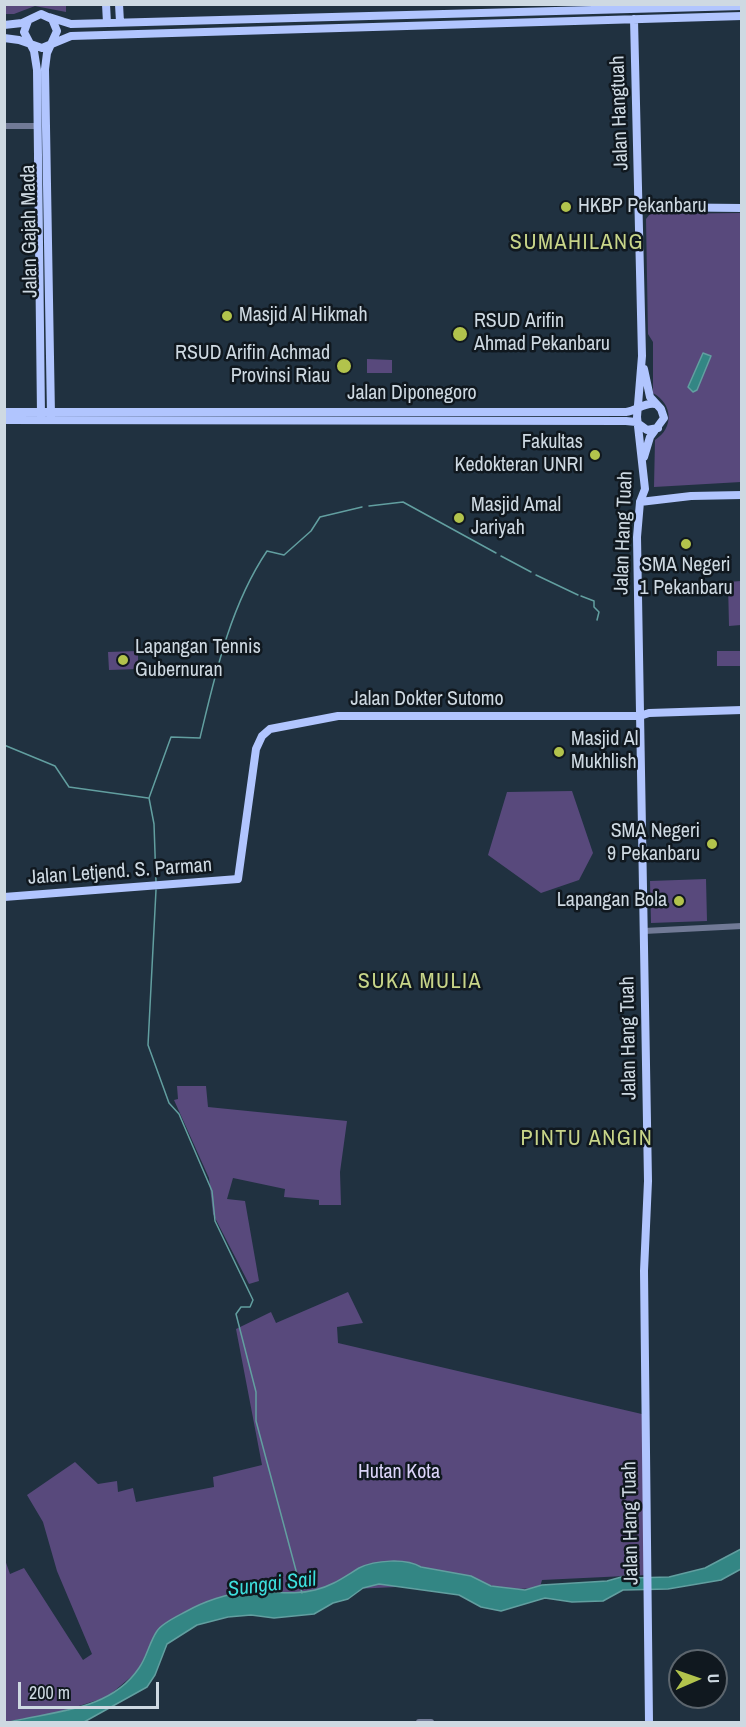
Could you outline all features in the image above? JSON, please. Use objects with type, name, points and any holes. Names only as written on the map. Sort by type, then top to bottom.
[{"type":"main road","points":[[107,23],[106,6],[119,5],[120,22]]},
{"type":"main road","points":[[4,25],[18,24],[41,14],[71,24],[463,13],[535,8],[741,6]]},
{"type":"main road","points":[[463,13],[464,24]]},
{"type":"main road","points":[[4,38],[42,48],[71,36],[741,16]]},
{"type":"main road","points":[[49,17],[57,27],[57,36],[52,43]]},
{"type":"main road","points":[[30,19],[24,32],[31,45]]},
{"type":"main road","name":"Jalan Hangtuah","points":[[634,19],[639,207]]},
{"type":"main road","points":[[203,20],[204,33]]},
{"type":"main road","name":"Jalan Gajah Mada","points":[[51,416],[42,151],[45,69],[47,53],[52,43]]},
{"type":"main road","name":"Jalan Gajah Mada","points":[[31,45],[37,60],[38,126],[42,151]]},
{"type":"main road","points":[[642,356],[646,383],[664,415],[658,428],[647,430],[639,424],[637,417],[640,408],[642,356],[639,207],[741,208]]},
{"type":"main road","name":"Jalan Gajah Mada","points":[[41,416],[43,212]]},
{"type":"main road","points":[[640,408],[646,404],[656,404]]},
{"type":"main road","name":"Jalan Diponegoro","points":[[4,412],[51,416],[626,412],[640,408]]},
{"type":"main road","name":"Jalan Diponegoro","points":[[4,420],[41,416]]},
{"type":"main road","name":"Jalan Diponegoro","points":[[51,416],[626,421],[639,424]]},
{"type":"main road","name":"Jalan Hang Tuah","points":[[639,424],[645,489],[640,502],[637,537],[648,1181],[644,1271],[649,1722]]},
{"type":"main road","name":"Jalan Hang Tuah","points":[[644,461],[650,437],[658,428]]},
{"type":"main road","points":[[640,502],[691,496],[741,495]]},
{"type":"main road","name":"Jalan Dokter Sutomo","points":[[238,879],[256,749],[262,736],[270,729],[338,716],[640,716],[649,713],[741,710]]},
{"type":"main road","name":"Jalan Letjend. S. Parman","points":[[4,897],[238,879]]},
{"type":"street","points":[[4,126],[38,126]]},
{"type":"street","points":[[644,931],[741,926]]},
{"type":"street","points":[[419,1722],[432,1722]]},
{"type":"green space","points":[[4,5],[66,5],[66,12],[35,6],[14,14],[5,14]]},
{"type":"green space","points":[[741,213],[741,482],[654,487],[655,440],[666,429],[669,416],[664,403],[653,393],[653,342],[648,334],[646,219],[650,214]]},
{"type":"green space","points":[[367,359],[392,360],[392,373],[367,373]]},
{"type":"green space","points":[[741,581],[741,625],[729,626],[728,582]]},
{"type":"green space","name":"Lapangan Tennis Gubernuran","points":[[138,651],[138,669],[109,670],[108,652]]},
{"type":"green space","points":[[717,651],[741,651],[741,666],[717,666]]},
{"type":"green space","points":[[572,791],[593,853],[579,880],[541,893],[488,855],[507,792]]},
{"type":"green space","name":"Lapangan Bola","points":[[706,879],[707,921],[651,923],[650,881]]},
{"type":"green space","points":[[177,1086],[206,1086],[208,1107],[347,1121],[340,1172],[341,1205],[319,1205],[319,1200],[284,1197],[285,1189],[233,1178],[227,1199],[245,1201],[259,1281],[249,1284],[213,1214],[209,1178],[174,1100],[178,1099]]},
{"type":"green space","name":"Hutan Kota","points":[[348,1292],[363,1323],[337,1327],[338,1343],[646,1415],[646,1575],[542,1580],[540,1587],[526,1589],[511,1589],[483,1583],[310,1591],[286,1595],[247,1592],[200,1605],[145,1656],[138,1671],[107,1697],[57,1713],[4,1722],[4,1557],[10,1574],[24,1568],[83,1660],[92,1654],[57,1571],[43,1522],[27,1495],[75,1462],[98,1484],[117,1481],[118,1492],[133,1488],[136,1502],[214,1487],[213,1477],[262,1465],[236,1329],[271,1312],[276,1323]]},
{"type":"shaded area","points":[[703,353],[711,356],[697,390],[693,392],[688,387]]},
{"type":"shaded area","name":"Sungai Sail","points":[[741,1549],[741,1569],[721,1580],[668,1589],[623,1590],[603,1601],[572,1602],[545,1598],[501,1611],[481,1607],[459,1595],[379,1584],[363,1588],[348,1599],[333,1603],[314,1614],[274,1618],[251,1615],[228,1617],[197,1625],[167,1644],[155,1675],[147,1687],[84,1722],[9,1722],[80,1707],[113,1693],[139,1668],[154,1636],[163,1625],[200,1604],[232,1594],[298,1593],[315,1590],[332,1584],[366,1565],[390,1561],[407,1562],[421,1567],[471,1576],[491,1586],[525,1590],[542,1585],[607,1581],[625,1576],[631,1578],[669,1577],[705,1568]]},
{"type":"waterway","points":[[369,506],[403,502],[496,553]]},
{"type":"waterway","points":[[156,882],[154,824],[149,798],[171,737],[200,738],[225,642],[254,572],[267,551],[284,555],[311,531],[320,517],[362,507]]},
{"type":"waterway","points":[[501,556],[531,572]]},
{"type":"waterway","points":[[536,575],[578,595]]},
{"type":"waterway","points":[[581,596],[594,601],[594,607],[599,612],[597,620]]},
{"type":"waterway","points":[[4,745],[55,766],[69,787],[148,798]]},
{"type":"waterway","points":[[156,890],[148,1045],[169,1103],[179,1114],[212,1191],[215,1221],[253,1300],[250,1307],[241,1307],[236,1314],[256,1392],[256,1421],[302,1593]]},
{"type":"place","name":"HKBP Pekanbaru","points":[[566,207]]},
{"type":"place","name":"Masjid Al Hikmah","points":[[227,316]]},
{"type":"place","name":"RSUD Arifin Ahmad Pekanbaru","points":[[460,334]]},
{"type":"place","name":"RSUD Arifin Achmad Provinsi Riau","points":[[344,366]]},
{"type":"place","name":"Fakultas Kedokteran UNRI","points":[[595,455]]},
{"type":"place","name":"Masjid Amal Jariyah","points":[[459,518]]},
{"type":"place","name":"SMA Negeri 1 Pekanbaru","points":[[686,544]]},
{"type":"place","name":"Lapangan Tennis Gubernuran","points":[[123,660]]},
{"type":"place","name":"Masjid Al Mukhlish","points":[[559,752]]},
{"type":"place","name":"SMA Negeri 9 Pekanbaru","points":[[712,844]]},
{"type":"place","name":"Lapangan Bola","points":[[679,901]]},
{"type":"district","name":"SUMAHILANG","points":[[577,243]]},
{"type":"district","name":"SUKA MULIA","points":[[420,982]]},
{"type":"district","name":"PINTU ANGIN","points":[[587,1139]]}]
